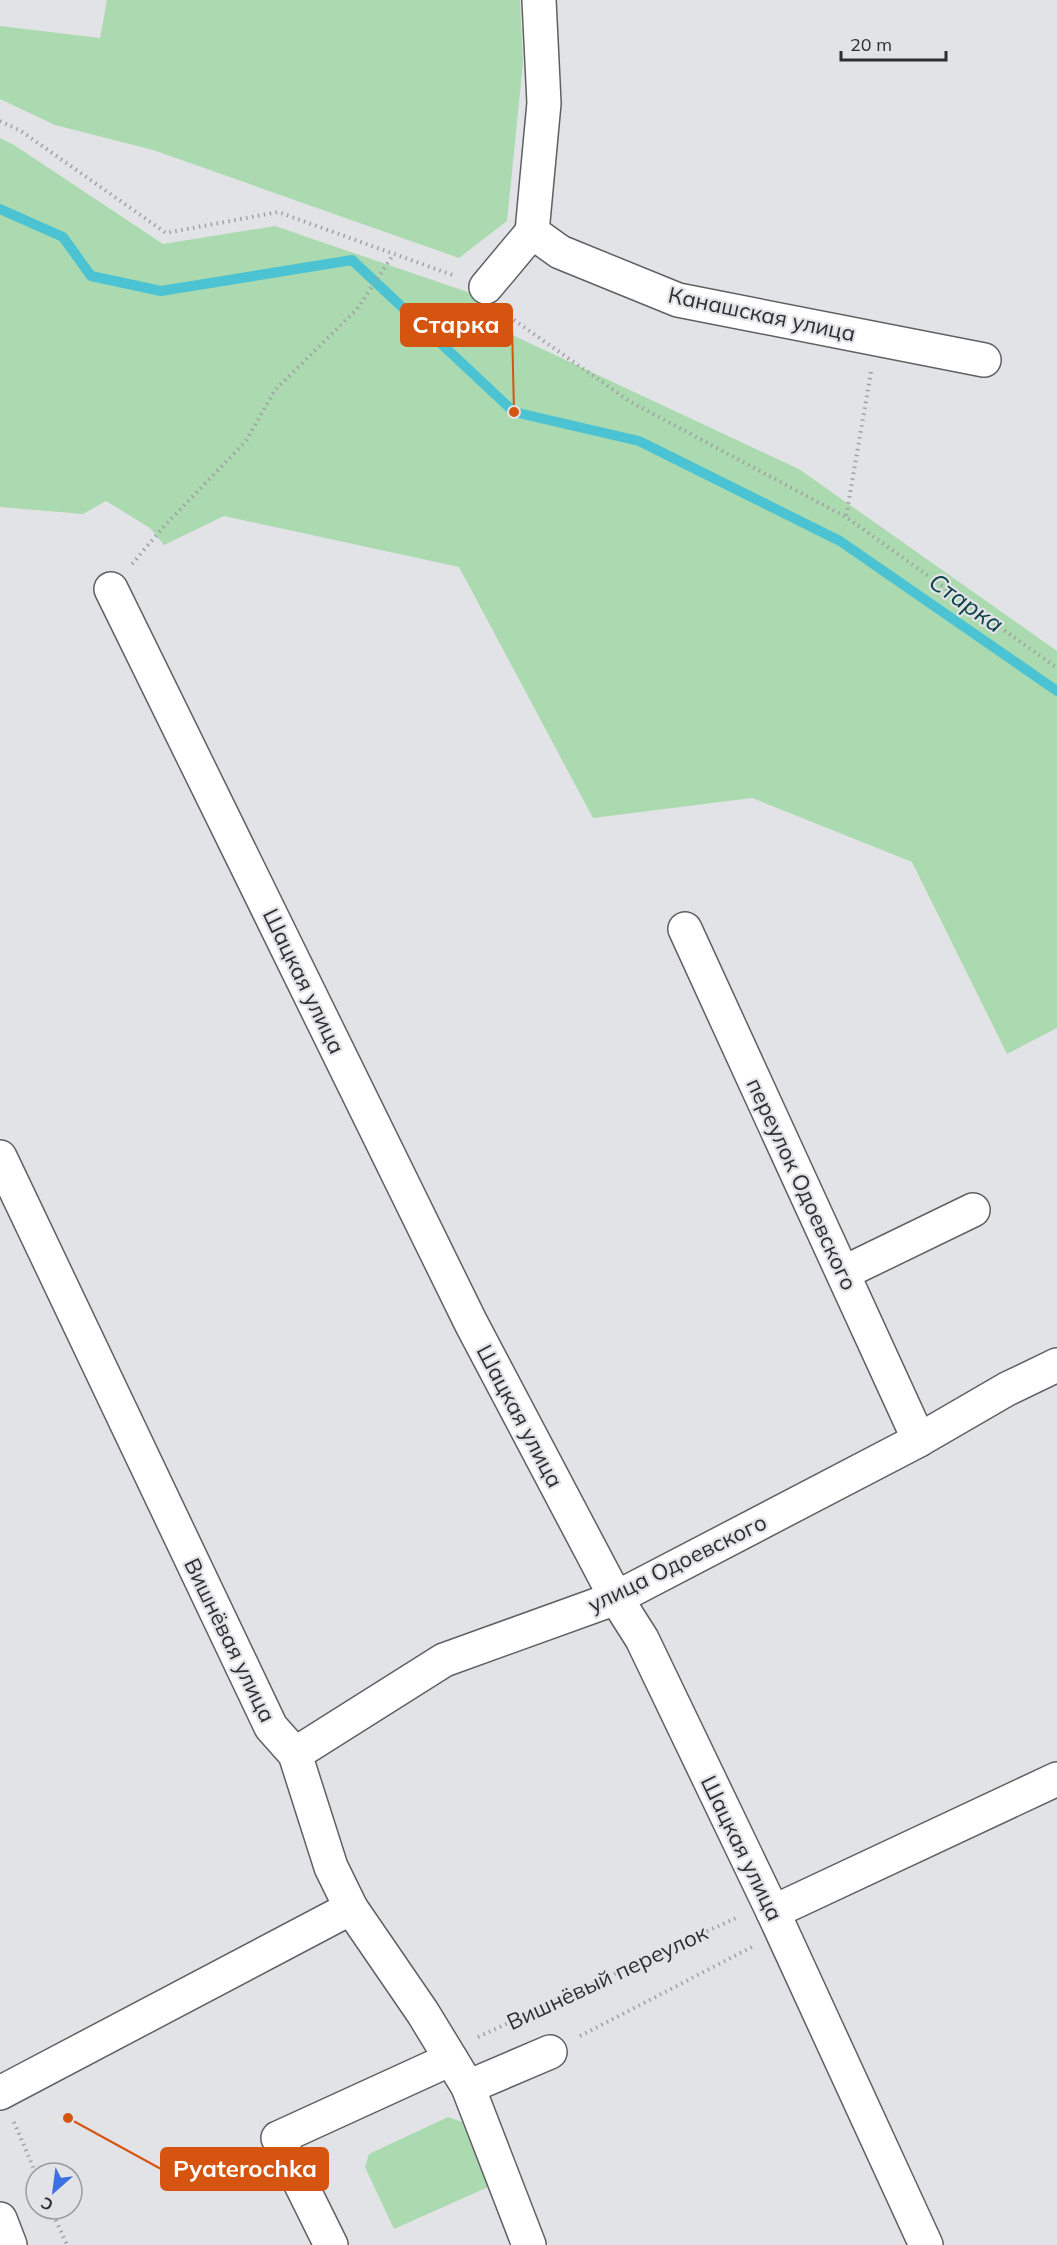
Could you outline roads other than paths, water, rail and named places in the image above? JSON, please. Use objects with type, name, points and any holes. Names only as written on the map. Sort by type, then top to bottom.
[{"type":"street","points":[[486,287],[532,232],[544,103],[539,0]]},
{"type":"street","name":"Канашская улица","points":[[532,232],[560,252],[678,300],[984,360]]},
{"type":"street","name":"Шацкая улица","points":[[111,589],[471,1323],[616,1598],[642,1639],[775,1916],[926,2245]]},
{"type":"street","name":"переулок Одоевского","points":[[685,929],[919,1440]]},
{"type":"street","name":"Вишнёвая улица","points":[[0,1157],[271,1727],[295,1754],[331,1867],[351,1908],[423,2013],[468,2087],[529,2245]]},
{"type":"street","points":[[843,1273],[973,1210]]},
{"type":"street","name":"улица Одоевского","points":[[295,1754],[444,1660],[616,1598],[919,1440],[1007,1389],[1057,1365]]},
{"type":"street","points":[[775,1916],[1057,1779]]},
{"type":"street","points":[[1,2093],[351,1908]]},
{"type":"street","name":"Вишнёвый переулок","points":[[468,2087],[550,2052]]},
{"type":"street","points":[[331,2245],[278,2138],[448,2055]]},
{"type":"street","points":[[0,2219],[10,2245]]},
{"type":"waterway","name":"Старка","points":[[0,209],[63,237],[91,276],[161,291],[352,260],[514,412],[639,441],[840,541],[1057,691]]},
{"type":"place","name":"Старка","points":[[514,412]]},
{"type":"place","name":"Pyaterochka","points":[[68,2118]]}]
